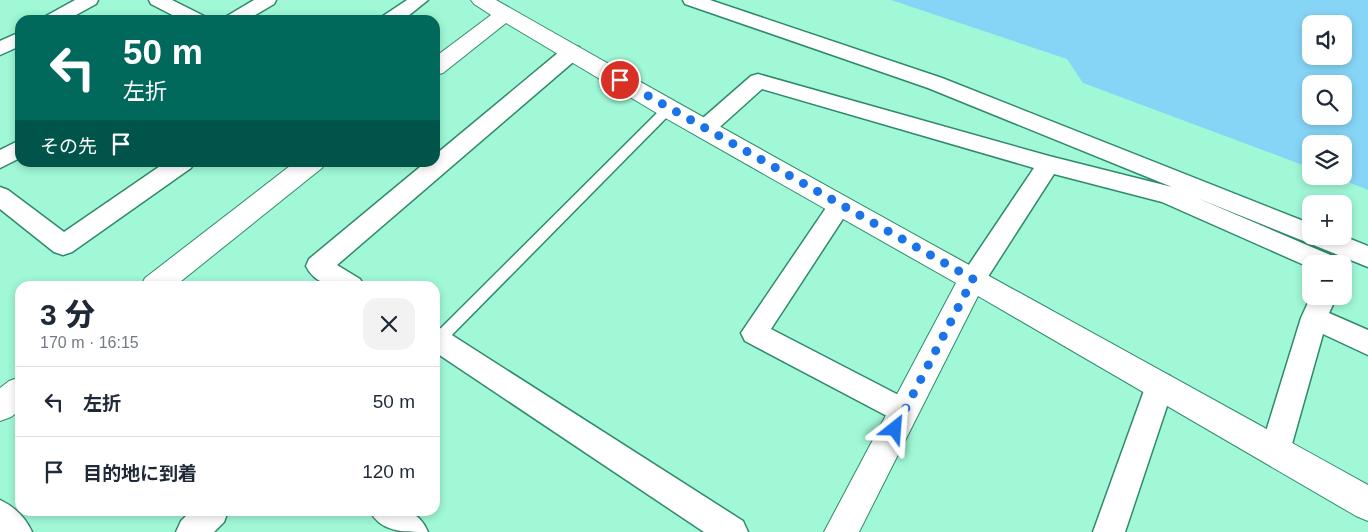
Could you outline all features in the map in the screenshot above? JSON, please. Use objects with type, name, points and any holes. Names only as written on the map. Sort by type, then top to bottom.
[{"type":"street","points":[[62,15],[89,0]]},
{"type":"street","points":[[158,0],[187,15]]},
{"type":"street","points":[[242,15],[268,0]]},
{"type":"street","points":[[397,15],[419,0]]},
{"type":"street","points":[[481,0],[668,109],[973,279],[1368,504]]},
{"type":"street","points":[[692,0],[935,83],[1302,230]]},
{"type":"street","points":[[440,64],[504,14]]},
{"type":"street","points":[[0,49],[15,41]]},
{"type":"street","points":[[440,163],[572,52]]},
{"type":"street","points":[[704,129],[758,80],[1049,164],[1168,195],[1305,255]]},
{"type":"street","points":[[0,160],[15,151]]},
{"type":"street","points":[[841,532],[973,279],[1049,164]]},
{"type":"street","points":[[0,196],[63,245],[176,167]]},
{"type":"street","points":[[160,281],[308,167]]},
{"type":"street","points":[[343,281],[318,266],[436,167]]},
{"type":"street","points":[[840,204],[754,333],[904,412]]},
{"type":"street","points":[[1332,245],[1349,255]]},
{"type":"street","points":[[1275,451],[1319,307],[1368,343]]},
{"type":"street","points":[[440,342],[732,532]]},
{"type":"street","points":[[1108,532],[1160,385]]},
{"type":"street","points":[[0,406],[15,395]]},
{"type":"street","points":[[0,516],[16,532]]},
{"type":"street","points":[[192,532],[208,516]]},
{"type":"street","points":[[392,516],[412,532]]},
{"type":"lane","points":[[440,335],[668,109]]},
{"type":"water","points":[[891,0],[1368,0],[1368,190],[1352,184],[1352,135],[1302,135],[1302,165],[1083,83],[1067,59]]},
{"type":"route","points":[[620,80],[680,116],[973,279],[895,429]]}]
